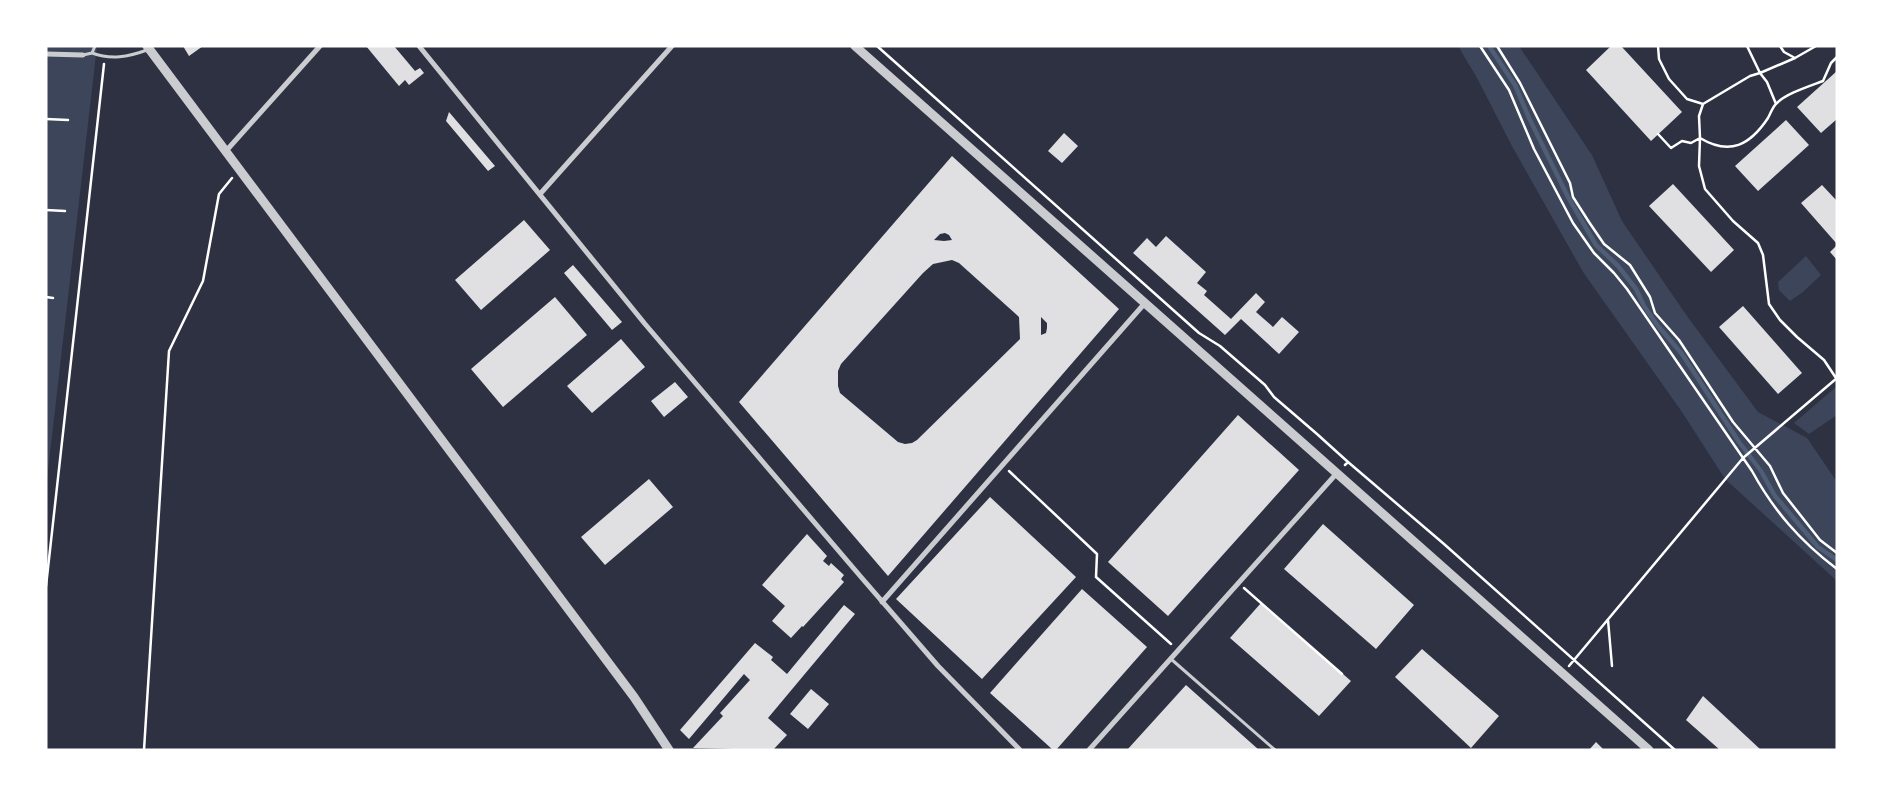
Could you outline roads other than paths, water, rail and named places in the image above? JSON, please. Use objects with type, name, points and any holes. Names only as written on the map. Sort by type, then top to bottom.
[{"type":"street","points":[[226,151],[320,46]]},
{"type":"street","points":[[419,46],[645,324],[882,602],[938,666],[1020,750]]},
{"type":"street","points":[[540,194],[672,46]]},
{"type":"street","points":[[855,46],[1649,750]]},
{"type":"street","points":[[148,48],[634,697],[669,750]]},
{"type":"street","points":[[46,54],[83,55]]},
{"type":"street","points":[[882,602],[1145,303]]},
{"type":"street","points":[[1089,750],[1337,473]]},
{"type":"lane","points":[[92,53],[95,46]]},
{"type":"lane","points":[[83,55],[92,53],[105,58],[132,56],[148,48]]},
{"type":"lane","points":[[1170,659],[1275,750]]},
{"type":"waterway","points":[[1489,46],[1515,85],[1568,197],[1596,245],[1618,266],[1636,289],[1644,306],[1682,354],[1739,442],[1761,471],[1775,496],[1818,547],[1837,560]]}]
